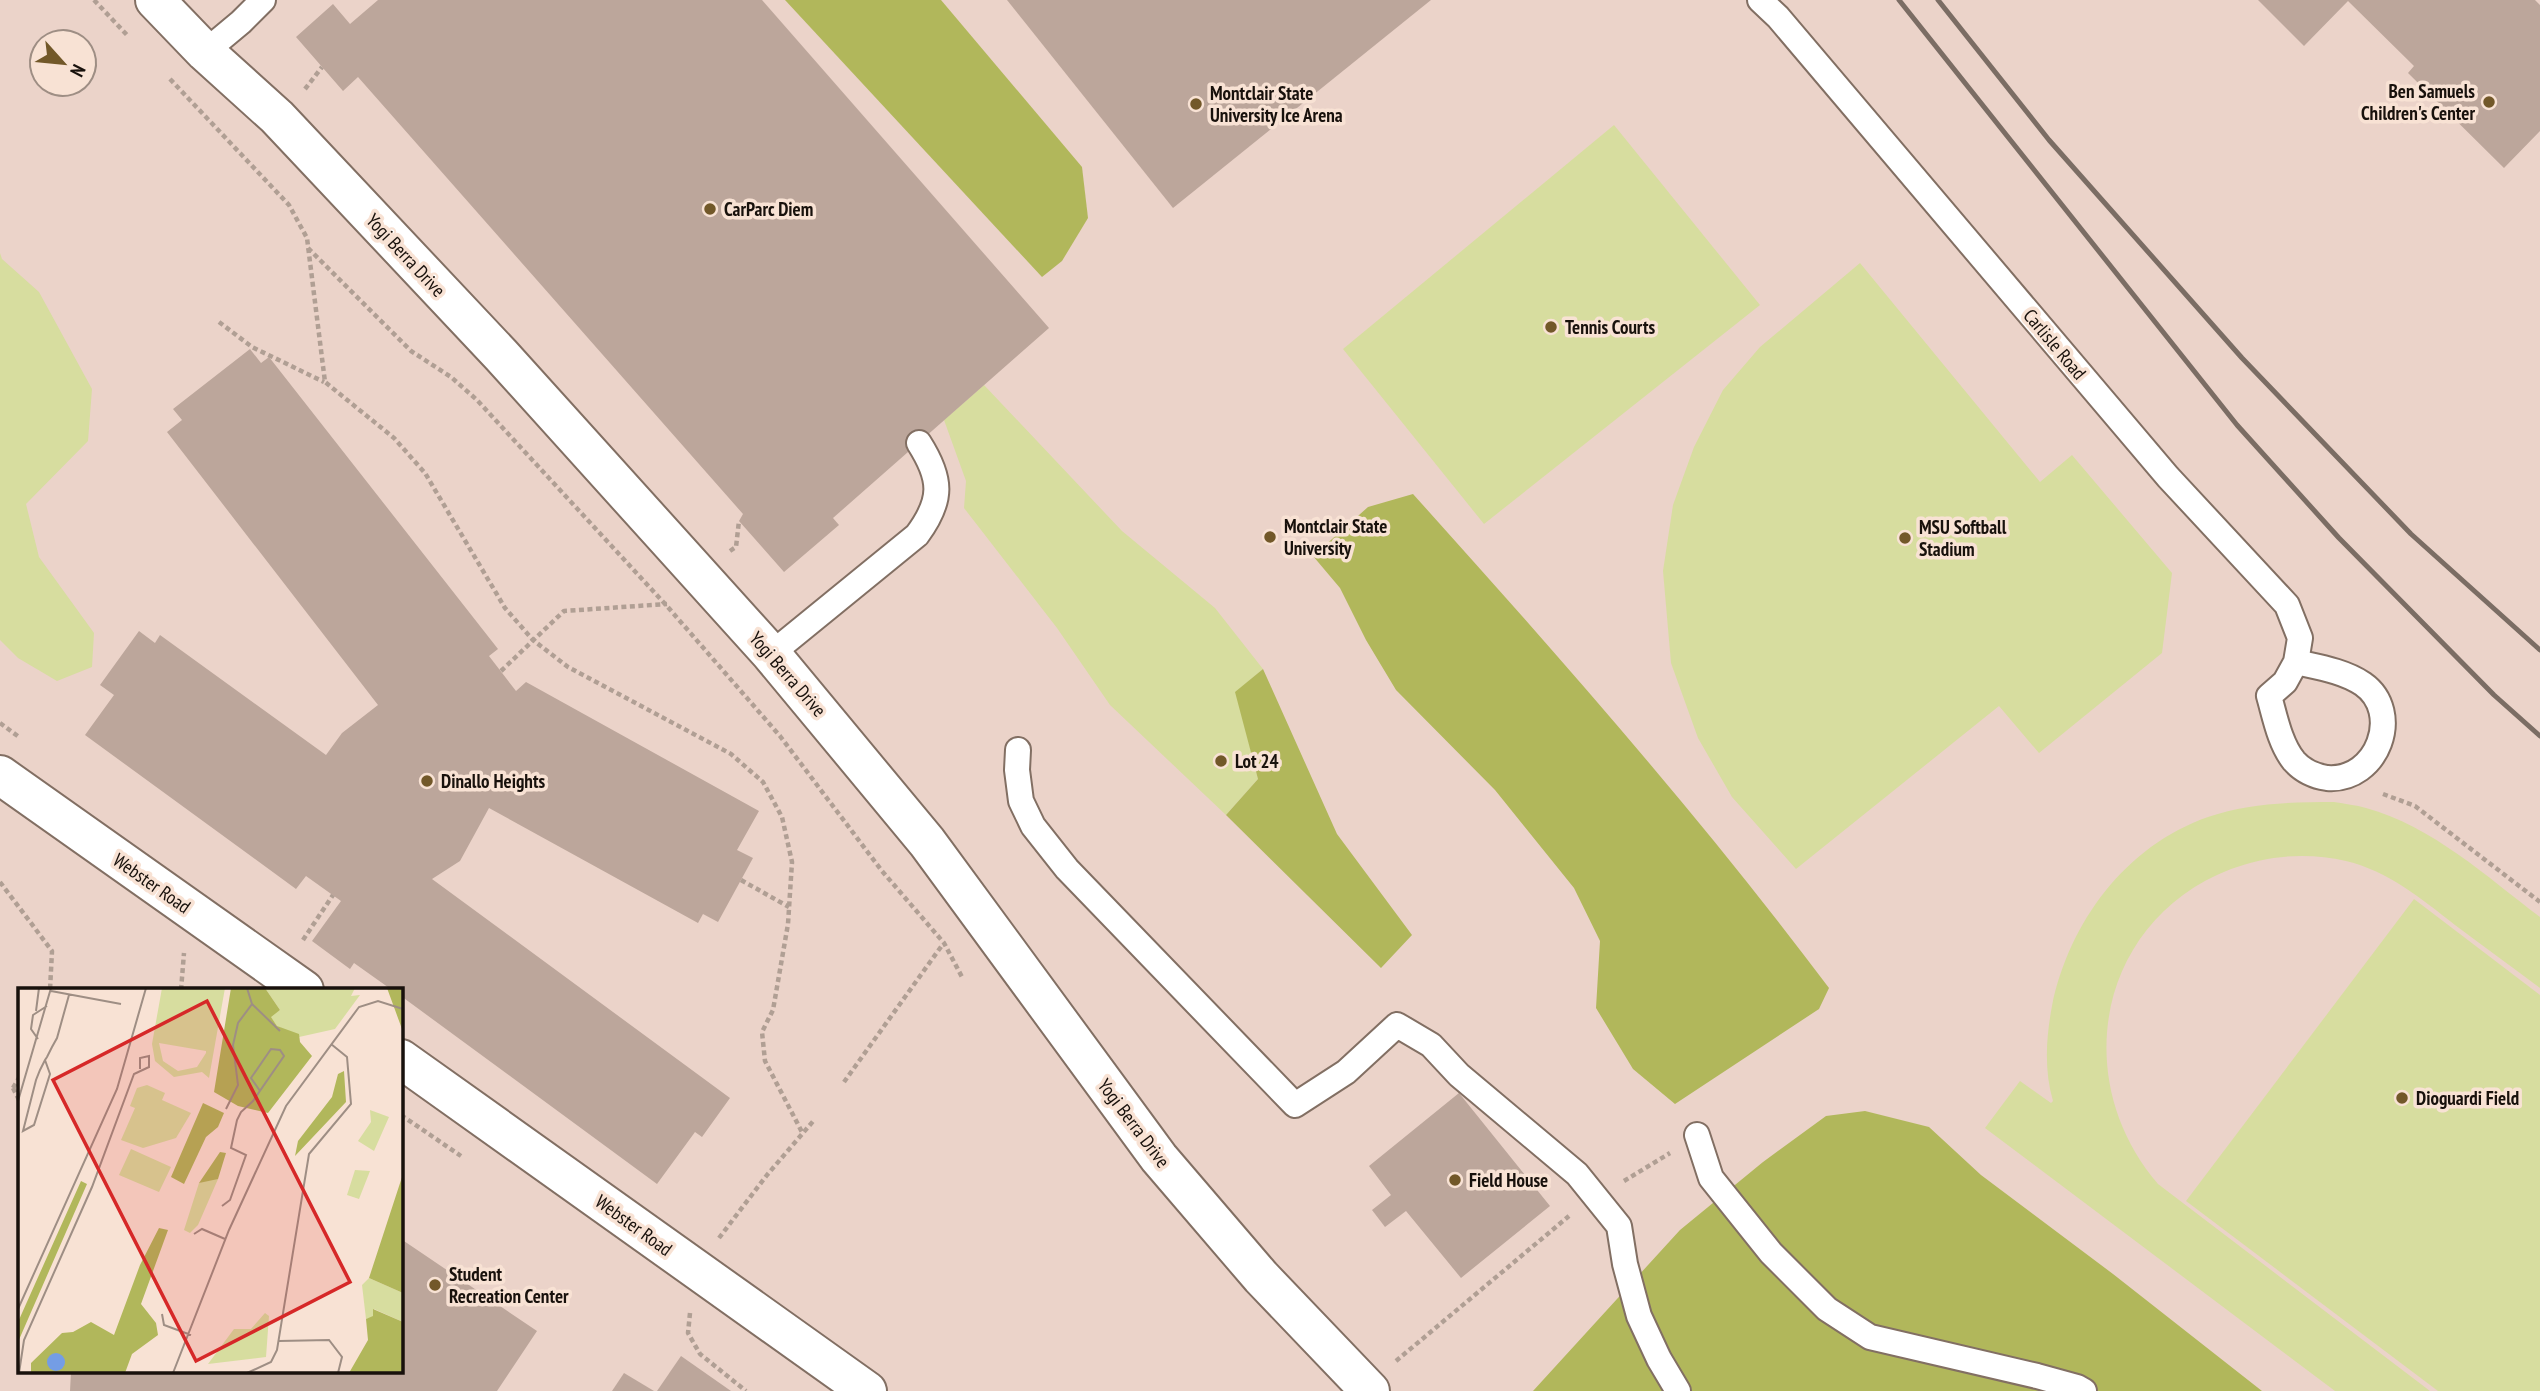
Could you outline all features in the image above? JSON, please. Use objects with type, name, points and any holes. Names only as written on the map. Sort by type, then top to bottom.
[{"type":"street","name":"Yogi Berra Drive","points":[[155,0],[205,52],[276,117],[501,355],[771,654],[927,842],[1159,1158],[1261,1277],[1370,1391]]},
{"type":"street","name":"Webster Road","points":[[0,775],[301,988]]},
{"type":"street","name":"Webster Road","points":[[402,1060],[867,1391]]},
{"type":"lane","points":[[205,52],[263,0]]},
{"type":"lane","name":"Carlisle Road","points":[[1760,0],[1778,17],[2168,477],[2287,604],[2300,638],[2296,662]]},
{"type":"lane","points":[[771,654],[917,536],[927,522],[934,509],[937,481],[933,464],[919,443]]},
{"type":"lane","points":[[2296,662],[2346,676],[2364,685],[2378,701],[2382,738],[2373,756],[2356,774],[2334,778],[2313,776],[2294,761],[2281,737],[2269,696],[2285,682],[2296,662]]},
{"type":"lane","points":[[1018,750],[1017,770],[1021,801],[1033,826],[1067,869],[1295,1105],[1346,1072],[1397,1025],[1431,1045],[1460,1074],[1577,1174],[1619,1226],[1625,1264],[1639,1316],[1678,1391]]},
{"type":"lane","points":[[1698,1135],[1711,1178],[1771,1253],[1827,1309],[1870,1337],[2011,1369],[2084,1391]]},
{"type":"path","points":[[94,0],[128,36]]},
{"type":"path","points":[[164,73],[289,205],[307,239],[325,383]]},
{"type":"path","points":[[308,247],[411,351],[451,377],[477,400],[666,605],[779,736],[882,871],[944,943],[962,977]]},
{"type":"path","points":[[219,322],[252,347],[325,383],[394,438],[425,473],[505,608],[533,640],[568,667],[731,754],[763,782],[782,817],[792,862],[788,924],[773,1010],[762,1032],[765,1061],[803,1133]]},
{"type":"path","points":[[501,671],[564,611],[638,607]]},
{"type":"path","points":[[2356,774],[2382,793],[2415,806],[2540,902]]},
{"type":"path","points":[[741,880],[789,907]]},
{"type":"path","points":[[0,882],[52,951],[50,988]]},
{"type":"path","points":[[844,1082],[944,943]]},
{"type":"path","points":[[181,988],[184,949]]},
{"type":"path","points":[[722,1234],[767,1175],[815,1119]]},
{"type":"path","points":[[1395,1361],[1575,1211],[1698,1135]]},
{"type":"path","points":[[690,1313],[688,1333],[700,1354],[746,1391]]},
{"type":"shaded area","name":"Montclair State University","points":[[0,0],[2540,0],[2540,1391],[0,1391]]},
{"type":"green space","points":[[785,0],[941,0],[1082,167],[1088,218],[1062,261],[1042,277]]},
{"type":"green space","name":"Tennis Courts","points":[[1614,125],[1760,305],[1484,524],[1343,349]]},
{"type":"green space","points":[[0,253],[2,259],[39,292],[92,389],[88,441],[26,504],[39,557],[94,633],[92,667],[57,681],[18,658],[0,640]]},
{"type":"green space","name":"MSU Softball Stadium","points":[[1860,263],[2040,482],[2072,455],[2172,573],[2162,653],[2039,753],[1999,706],[1796,869],[1732,797],[1698,738],[1671,663],[1663,571],[1673,505],[1694,447],[1723,390],[1760,347]]},
{"type":"green space","points":[[984,385],[1122,531],[1215,608],[1263,669],[1236,692],[1258,779],[1226,815],[1110,705],[1057,628],[964,508],[966,481],[944,420]]},
{"type":"green space","points":[[1413,494],[1627,736],[1730,861],[1829,988],[1819,1009],[1675,1104],[1633,1069],[1596,1008],[1600,941],[1574,888],[1495,790],[1396,690],[1366,640],[1340,588],[1313,556],[1368,507]]},
{"type":"green space","points":[[1263,669],[1337,834],[1412,935],[1381,968],[1226,815],[1258,779],[1235,692]]},
{"type":"green space","points":[[2334,802],[2366,808],[2414,827],[2458,854],[2540,917],[2540,988],[2417,896],[2376,872],[2346,861],[2317,856],[2288,856],[2245,864],[2186,893],[2151,925],[2126,963],[2111,1006],[2106,1052],[2113,1098],[2130,1142],[2158,1184],[2430,1391],[2335,1391],[1985,1128],[2020,1081],[2051,1103],[2053,1101],[2048,1078],[2047,1042],[2060,975],[2087,917],[2105,891],[2127,868],[2151,847],[2178,830],[2223,812],[2286,803]]},
{"type":"green space","name":"Dioguardi Field","points":[[2414,899],[2540,995],[2540,1391],[2438,1391],[2186,1201]]},
{"type":"green space","points":[[1865,1111],[1929,1127],[1981,1175],[2262,1391],[1533,1391],[1680,1230],[1763,1162],[1826,1116]]},
{"type":"building","name":"CarParc Diem","points":[[378,0],[762,0],[1049,328],[833,518],[839,525],[784,572],[739,521],[743,514],[358,77],[343,91],[296,37],[333,4],[350,24]]},
{"type":"building","name":"Montclair State University Ice Arena","points":[[1007,0],[1431,0],[1173,208]]},
{"type":"building","name":"Ben Samuels Children's Center","points":[[2258,0],[2535,0],[2540,5],[2540,131],[2504,168],[2408,73],[2414,66],[2348,1],[2304,46]]},
{"type":"building","name":"Dinallo Heights","points":[[250,349],[261,363],[269,357],[498,649],[489,656],[516,691],[526,682],[759,811],[737,850],[753,858],[718,922],[703,914],[698,923],[489,808],[460,861],[432,879],[730,1098],[702,1137],[695,1132],[657,1184],[402,997],[402,988],[389,988],[354,963],[350,969],[312,941],[341,901],[306,876],[296,889],[85,735],[114,695],[100,685],[139,631],[155,643],[160,635],[326,755],[342,733],[378,705],[167,432],[182,420],[173,409]]},
{"type":"building","name":"Field House","points":[[1459,1093],[1550,1206],[1461,1278],[1406,1211],[1385,1227],[1372,1210],[1391,1195],[1369,1166]]},
{"type":"building","name":"Student Recreation Center","points":[[402,1240],[537,1331],[497,1391],[70,1391],[71,1374],[402,1374]]},
{"type":"building","points":[[681,1356],[731,1391],[657,1391]]},
{"type":"building","points":[[624,1373],[654,1391],[612,1391]]},
{"type":"railway","points":[[1899,0],[2237,425],[2339,538],[2494,695],[2540,736]]},
{"type":"railway","points":[[1938,0],[2049,140],[2242,358],[2411,534],[2540,650]]},
{"type":"place","name":"Ben Samuels Children's Center","points":[[2489,102]]},
{"type":"place","name":"Montclair State University Ice Arena","points":[[1196,104]]},
{"type":"place","name":"CarParc Diem","points":[[710,209]]},
{"type":"place","name":"Tennis Courts","points":[[1551,327]]},
{"type":"place","name":"Montclair State University","points":[[1270,537]]},
{"type":"place","name":"MSU Softball Stadium","points":[[1905,538]]},
{"type":"place","name":"Lot 24","points":[[1221,761]]},
{"type":"place","name":"Dinallo Heights","points":[[427,781]]},
{"type":"place","name":"Dioguardi Field","points":[[2402,1098]]},
{"type":"place","name":"Field House","points":[[1455,1180]]},
{"type":"place","name":"Student Recreation Center","points":[[435,1285]]}]
